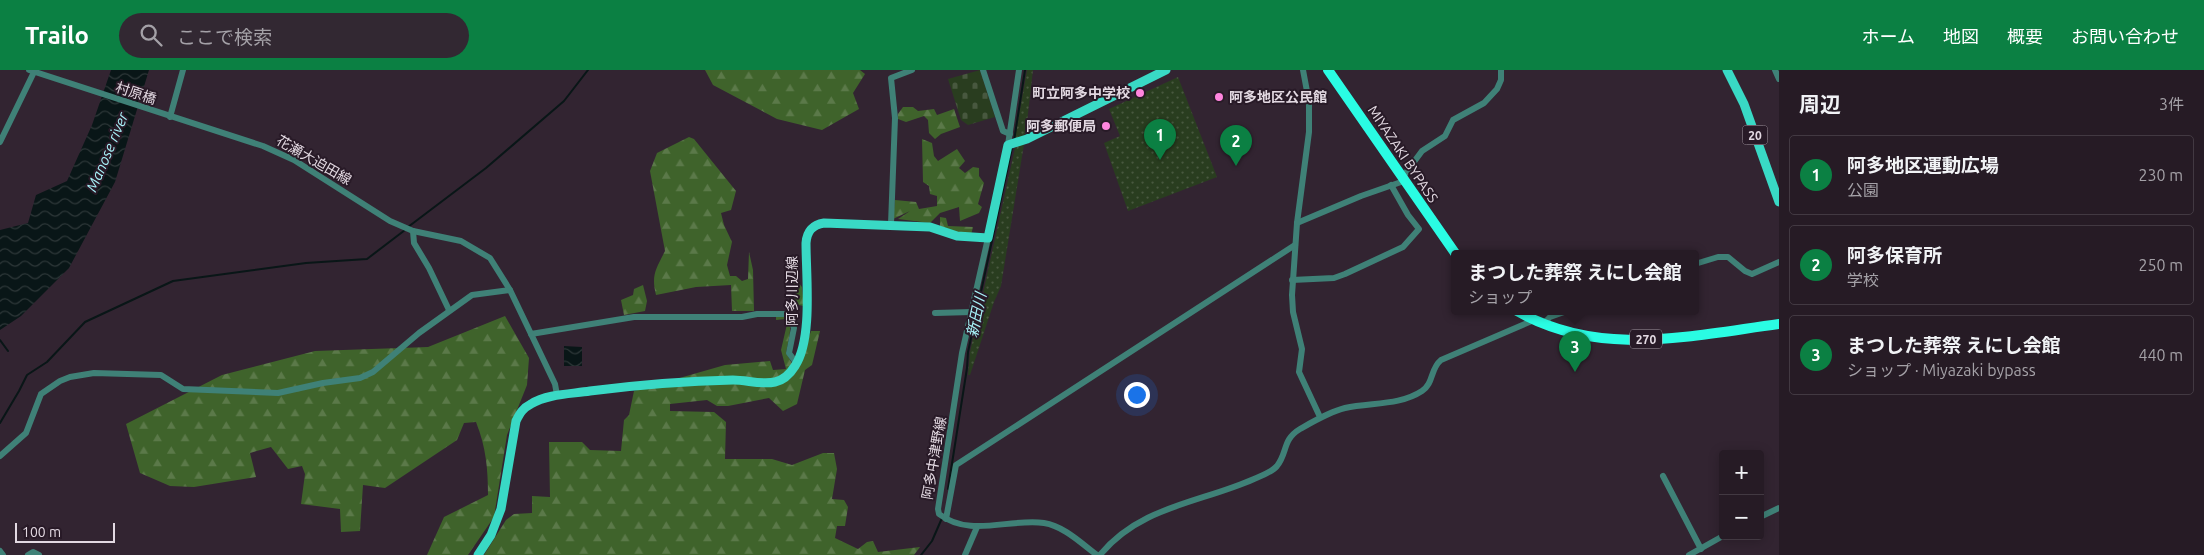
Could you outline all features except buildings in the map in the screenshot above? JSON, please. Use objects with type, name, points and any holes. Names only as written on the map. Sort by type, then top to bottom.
[{"type":"highway","name":"MIYAZAKI BYPASS","points":[[1328,70],[1453,250]]},
{"type":"highway","name":"270","points":[[1525,315],[1538,322],[1586,337],[1615,340],[1654,339],[1779,324]]},
{"type":"main road","points":[[988,238],[1011,144],[1166,70]]},
{"type":"main road","name":"20","points":[[1727,70],[1744,104],[1779,202]]},
{"type":"main road","name":"阿多川辺線","points":[[797,364],[807,327],[806,243],[810,229],[814,225],[824,222],[890,224],[930,227],[957,236],[988,238]]},
{"type":"main road","points":[[478,555],[492,535],[497,523],[504,497],[516,421],[521,411],[531,403],[557,395],[641,385],[735,380],[773,382],[790,374],[797,364]]},
{"type":"street","points":[[168,117],[182,70]]},
{"type":"street","points":[[890,224],[895,118],[891,78],[912,70]]},
{"type":"street","points":[[983,70],[1002,131],[1010,134]]},
{"type":"street","points":[[1011,144],[1010,134],[1019,70]]},
{"type":"street","points":[[1303,70],[1309,102],[1309,132],[1295,245],[1292,280],[1293,312],[1302,349],[1299,372],[1320,417]]},
{"type":"street","points":[[1297,223],[1403,180],[1422,151],[1445,136],[1453,120],[1484,103],[1497,89],[1501,80],[1501,70]]},
{"type":"street","points":[[1775,70],[1779,79]]},
{"type":"street","points":[[0,142],[35,71]]},
{"type":"street","name":"村原橋","points":[[35,71],[168,117]]},
{"type":"street","name":"花瀬大迫田線","points":[[168,117],[279,153],[390,221],[413,231],[461,241],[490,258],[510,290],[555,384],[557,395]]},
{"type":"street","points":[[1292,280],[1334,278],[1403,248],[1419,229],[1408,215],[1391,185]]},
{"type":"street","points":[[413,231],[414,243],[429,268],[449,310]]},
{"type":"street","name":"阿多中津野線","points":[[944,517],[938,509],[962,353],[988,238]]},
{"type":"street","points":[[1295,245],[956,465],[944,517],[954,524],[977,527],[1029,522],[1045,523],[1064,531],[1099,555],[1113,540],[1147,517],[1173,506],[1238,486],[1273,469],[1278,463],[1290,437],[1320,417],[1343,408],[1396,401],[1422,391],[1431,380],[1434,366],[1441,360],[1556,315]]},
{"type":"street","points":[[1699,263],[1728,257],[1744,271],[1752,274],[1779,262]]},
{"type":"street","points":[[0,456],[26,433],[41,394],[60,381],[70,377],[94,373],[161,376],[183,390],[278,393],[323,383],[360,378],[373,372],[449,310],[472,295],[510,290]]},
{"type":"street","points":[[935,313],[972,312]]},
{"type":"street","points":[[531,334],[634,317],[742,317],[757,314],[789,314],[794,328],[789,353],[797,364]]},
{"type":"street","points":[[1663,476],[1701,549]]},
{"type":"street","points":[[1764,515],[1779,508]]},
{"type":"street","points":[[965,555],[977,527]]},
{"type":"street","points":[[1689,555],[1719,538]]},
{"type":"street","points":[[0,551],[4,555]]},
{"type":"street","points":[[28,555],[33,552],[39,555]]},
{"type":"green space","points":[[705,70],[860,70],[865,74],[853,93],[859,109],[822,130],[777,119],[713,85]]},
{"type":"green space","points":[[980,70],[995,117],[968,125],[961,120],[948,79]]},
{"type":"green space","points":[[1027,70],[1033,70],[1026,131],[1023,137],[1015,138]]},
{"type":"green space","points":[[1178,77],[1217,177],[1128,211],[1104,143],[1120,136],[1109,109]]},
{"type":"green space","points":[[903,107],[913,107],[918,111],[934,109],[937,115],[954,109],[960,127],[941,134],[935,139],[929,133],[928,120],[924,116],[906,122],[898,119],[898,114]]},
{"type":"green space","points":[[689,137],[694,139],[736,191],[731,210],[721,213],[732,242],[727,265],[730,276],[736,276],[742,281],[748,279],[749,252],[753,270],[754,311],[732,311],[731,285],[696,287],[656,295],[655,272],[665,251],[650,171],[657,153]]},
{"type":"green space","points":[[922,139],[932,143],[934,156],[938,161],[957,149],[965,161],[959,168],[965,173],[973,167],[979,168],[979,176],[984,183],[978,204],[982,207],[979,213],[960,221],[959,207],[940,213],[930,223],[898,219],[910,211],[893,219],[895,200],[916,202],[919,209],[937,206],[937,196],[930,194],[929,186],[923,182]]},
{"type":"green space","points":[[1024,144],[1001,286],[970,375],[968,375],[970,352],[1015,148]]},
{"type":"green space","points":[[940,217],[946,218],[948,226],[973,227],[971,235],[956,234],[940,226]]},
{"type":"green space","points":[[790,273],[802,287],[804,306],[793,304],[790,281],[787,276]]},
{"type":"green space","points":[[643,285],[647,301],[645,311],[624,315],[621,300],[633,295],[634,289]]},
{"type":"green space","points":[[505,316],[529,358],[527,385],[507,435],[494,517],[468,555],[427,555],[444,517],[488,495],[486,458],[476,422],[464,423],[457,440],[385,488],[363,485],[360,531],[341,532],[340,509],[301,504],[305,474],[302,466],[288,469],[271,447],[250,453],[256,477],[194,487],[170,486],[140,473],[126,424],[222,375],[315,351],[428,347]]},
{"type":"green space","points":[[776,316],[788,316],[790,330],[786,353],[793,365],[800,365],[811,331],[820,331],[812,365],[805,370],[797,404],[783,411],[769,398],[728,406],[717,406],[707,400],[670,404],[670,411],[714,412],[726,422],[725,459],[772,459],[792,465],[823,453],[834,453],[837,469],[832,499],[844,500],[848,507],[845,526],[837,526],[835,538],[858,549],[867,542],[873,541],[878,552],[920,547],[914,555],[484,555],[506,520],[514,514],[532,513],[532,496],[550,497],[549,442],[582,442],[590,450],[621,451],[624,420],[629,415],[634,391],[725,365],[770,361],[773,370],[786,369],[781,350],[787,324],[786,319],[776,320]]},
{"type":"water","name":"Manose river","points":[[111,70],[149,70],[115,182],[69,268],[21,316],[0,330],[0,230],[28,223],[36,195],[67,181],[92,125]]},
{"type":"water","points":[[564,346],[582,347],[582,366],[564,366]]},
{"type":"waterway","points":[[408,227],[486,168],[564,101],[588,70]]},
{"type":"waterway","name":"新田川","points":[[1014,141],[1025,70]]},
{"type":"waterway","name":"新田川","points":[[948,489],[968,352],[1012,148]]},
{"type":"waterway","points":[[0,423],[27,375],[47,362],[85,322],[173,281],[306,263],[367,259],[405,230]]},
{"type":"waterway","points":[[0,340],[8,351]]},
{"type":"waterway","name":"新田川","points":[[921,555],[932,541],[942,518]]},
{"type":"place","name":"町立阿多中学校","points":[[1140,93]]},
{"type":"place","name":"阿多地区公民館","points":[[1219,97]]},
{"type":"place","name":"阿多郵便局","points":[[1106,126]]},
{"type":"place","name":"阿多地区運動広場","points":[[1160,160]]},
{"type":"place","name":"阿多保育所","points":[[1236,166]]},
{"type":"place","name":"まつした葬祭 えにし会館","points":[[1575,372]]}]
